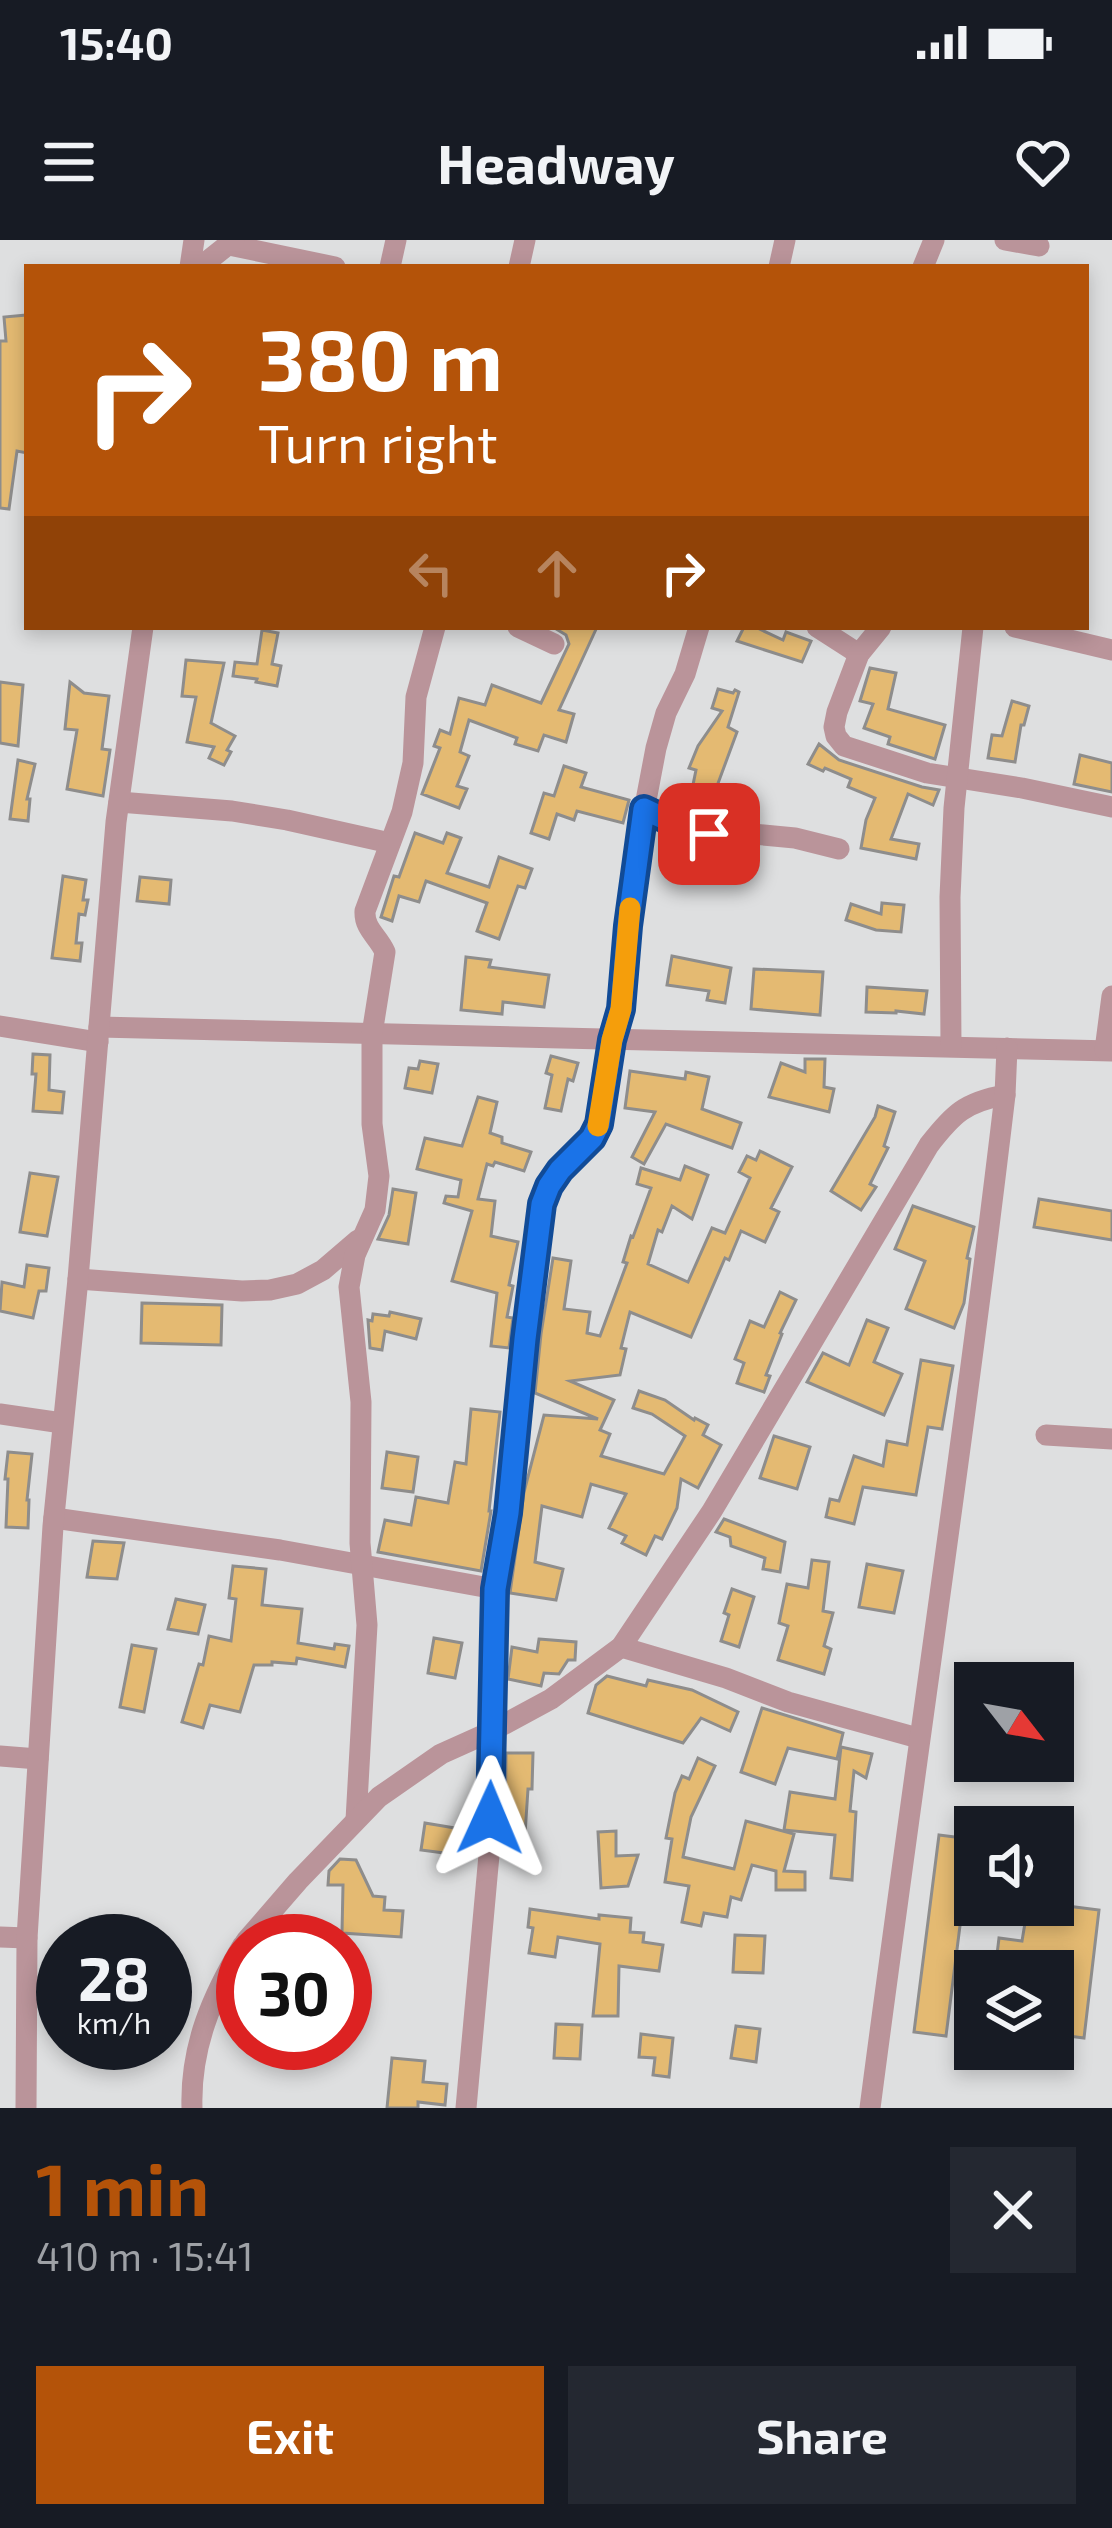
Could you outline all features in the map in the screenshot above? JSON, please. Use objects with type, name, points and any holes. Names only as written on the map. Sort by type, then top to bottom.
[{"type":"street","points":[[1005,240],[1038,251]]},
{"type":"street","points":[[204,264],[231,243],[322,264]]},
{"type":"street","points":[[26,2108],[27,1938],[54,1519],[119,802],[143,630]]},
{"type":"street","points":[[356,1820],[367,1625],[361,1402],[350,1287],[355,1255],[375,1210],[379,1176],[372,1124],[372,1034],[385,952],[365,921],[365,911],[402,812],[416,697],[434,630]]},
{"type":"street","points":[[524,630],[554,644]]},
{"type":"street","points":[[466,2108],[489,1855],[495,1589],[514,1467],[542,1204],[560,1170],[592,1138],[599,1124],[621,1009],[628,926],[656,748],[698,630]]},
{"type":"street","points":[[823,630],[859,654]]},
{"type":"street","points":[[879,630],[859,654],[837,712],[834,727],[844,746],[956,779],[1112,807]]},
{"type":"street","points":[[951,1046],[950,896],[956,779],[973,630]]},
{"type":"street","points":[[1028,630],[1112,650]]},
{"type":"street","points":[[119,802],[232,811],[390,843]]},
{"type":"street","points":[[644,809],[676,824],[728,838],[753,834],[796,838],[839,849]]},
{"type":"street","points":[[0,1026],[99,1035],[372,1034],[1108,1050],[1112,996]]},
{"type":"street","points":[[869,2108],[971,1378],[1007,1048]]},
{"type":"street","points":[[270,1914],[379,1797],[441,1754],[551,1699],[622,1647],[724,1492],[929,1145],[952,1115],[980,1100],[1005,1095]]},
{"type":"street","points":[[78,1280],[270,1290],[323,1270],[362,1236]]},
{"type":"street","points":[[0,1414],[62,1424]]},
{"type":"street","points":[[1046,1435],[1112,1439]]},
{"type":"street","points":[[54,1519],[280,1550],[495,1589]]},
{"type":"street","points":[[622,1647],[788,1702],[918,1738]]},
{"type":"street","points":[[0,1756],[38,1759]]},
{"type":"street","points":[[0,1937],[27,1938]]},
{"type":"street","points":[[192,2108],[195,2059],[216,1989]]},
{"type":"building","points":[[24,315],[24,452],[17,451],[9,509],[0,508],[4,317]]},
{"type":"building","points":[[262,630],[278,633],[272,664],[281,666],[277,686],[233,676],[235,662],[257,664]]},
{"type":"building","points":[[558,630],[596,630],[559,710],[574,714],[566,742],[544,735],[538,751],[469,720],[460,752],[469,756],[457,786],[467,789],[459,808],[422,794],[440,748],[434,746],[440,730],[450,734],[459,698],[485,705],[492,685],[541,703],[569,644]]},
{"type":"building","points":[[742,630],[761,630],[783,640],[786,632],[811,641],[802,662],[737,641]]},
{"type":"building","points":[[186,660],[224,663],[211,723],[235,736],[224,765],[209,758],[214,747],[187,742],[196,697],[182,696]]},
{"type":"building","points":[[870,668],[896,673],[888,709],[945,725],[935,759],[888,744],[890,737],[864,728],[873,704],[860,701]]},
{"type":"building","points":[[0,682],[23,685],[18,746],[0,743]]},
{"type":"building","points":[[70,682],[84,693],[109,696],[102,749],[110,750],[103,796],[67,789],[77,730],[65,729]]},
{"type":"building","points":[[718,689],[739,692],[728,727],[737,732],[717,786],[750,792],[745,820],[688,809],[696,770],[689,768],[722,711],[712,708]]},
{"type":"building","points":[[1012,701],[1029,706],[1015,762],[988,758],[992,735],[1002,736]]},
{"type":"building","points":[[819,744],[839,760],[939,790],[933,805],[908,794],[891,839],[919,844],[916,859],[861,848],[875,798],[848,787],[851,779],[808,764]]},
{"type":"building","points":[[1080,755],[1112,763],[1112,792],[1074,784]]},
{"type":"building","points":[[18,760],[35,764],[27,799],[28,821],[10,819]]},
{"type":"building","points":[[564,766],[586,773],[581,787],[629,800],[623,823],[577,811],[574,820],[557,814],[549,839],[531,833],[544,793],[554,796]]},
{"type":"building","points":[[415,833],[443,843],[447,833],[461,838],[447,873],[489,887],[499,857],[532,869],[525,888],[518,886],[499,939],[477,931],[487,903],[426,881],[419,902],[399,896],[392,921],[381,917]]},
{"type":"building","points":[[63,876],[86,880],[83,900],[88,900],[85,915],[79,914],[76,943],[82,943],[80,961],[52,958]]},
{"type":"building","points":[[140,877],[171,880],[169,904],[137,901]]},
{"type":"building","points":[[882,903],[904,905],[901,932],[846,920],[851,904],[881,914]]},
{"type":"building","points":[[672,956],[731,968],[725,1003],[707,1000],[709,991],[667,985]]},
{"type":"building","points":[[466,957],[491,960],[489,967],[549,975],[544,1007],[503,1002],[502,1014],[461,1010]]},
{"type":"building","points":[[754,969],[823,972],[820,1015],[751,1009]]},
{"type":"building","points":[[867,987],[927,991],[924,1014],[866,1012]]},
{"type":"building","points":[[33,1054],[50,1055],[49,1090],[64,1092],[62,1113],[33,1111]]},
{"type":"building","points":[[551,1056],[578,1063],[573,1081],[568,1079],[561,1111],[545,1108]]},
{"type":"building","points":[[805,1059],[825,1059],[824,1087],[834,1089],[829,1112],[769,1097],[781,1063],[805,1072]]},
{"type":"building","points":[[420,1061],[438,1064],[432,1093],[405,1088],[409,1068],[418,1069]]},
{"type":"building","points":[[630,1071],[685,1079],[686,1072],[709,1077],[702,1109],[741,1123],[732,1148],[666,1124],[644,1164],[632,1157],[655,1112],[625,1108]]},
{"type":"building","points":[[478,1097],[497,1102],[490,1133],[502,1137],[502,1143],[531,1152],[524,1171],[487,1164],[478,1199],[495,1201],[491,1236],[518,1242],[509,1285],[513,1286],[507,1317],[513,1318],[509,1348],[491,1346],[497,1293],[452,1281],[472,1211],[444,1203],[446,1196],[458,1197],[461,1180],[417,1169],[425,1138],[462,1146]]},
{"type":"building","points":[[878,1106],[895,1112],[884,1146],[888,1148],[870,1184],[876,1187],[861,1210],[831,1191]]},
{"type":"building","points":[[760,1151],[792,1167],[771,1208],[779,1212],[765,1242],[741,1231],[691,1337],[630,1312],[620,1375],[570,1381],[614,1400],[600,1430],[610,1434],[601,1456],[664,1474],[685,1436],[652,1414],[633,1408],[639,1391],[708,1425],[703,1435],[721,1445],[698,1488],[681,1479],[677,1508],[662,1539],[655,1536],[646,1555],[622,1543],[626,1536],[609,1528],[626,1494],[591,1484],[582,1517],[542,1506],[535,1562],[563,1569],[556,1600],[510,1593],[524,1492],[544,1415],[598,1419],[535,1393],[553,1258],[571,1261],[564,1309],[590,1312],[587,1333],[600,1336],[651,1188],[637,1184],[641,1168],[680,1180],[685,1166],[708,1175],[692,1219],[672,1206],[662,1232],[658,1230],[648,1264],[688,1282],[712,1228],[725,1233],[750,1178],[739,1172],[747,1156],[756,1160]]},
{"type":"building","points":[[30,1173],[58,1177],[47,1236],[20,1232]]},
{"type":"building","points":[[393,1189],[416,1193],[408,1244],[378,1239],[389,1215]]},
{"type":"building","points":[[1039,1199],[1112,1211],[1112,1240],[1034,1227]]},
{"type":"building","points":[[913,1206],[974,1227],[964,1303],[954,1328],[906,1309],[925,1261],[895,1249]]},
{"type":"building","points":[[27,1265],[49,1268],[46,1291],[39,1291],[33,1318],[0,1311],[2,1282],[24,1287]]},
{"type":"building","points":[[780,1292],[796,1300],[780,1333],[764,1392],[737,1383],[744,1363],[735,1359],[750,1321],[764,1327]]},
{"type":"building","points":[[142,1303],[222,1305],[221,1345],[141,1343]]},
{"type":"building","points":[[390,1312],[421,1319],[416,1339],[385,1331],[382,1350],[370,1348],[368,1320],[372,1321],[373,1314],[389,1316]]},
{"type":"building","points":[[867,1320],[888,1328],[874,1362],[902,1374],[884,1415],[807,1382],[823,1353],[849,1365]]},
{"type":"building","points":[[921,1360],[953,1366],[942,1429],[928,1427],[916,1495],[863,1487],[854,1524],[826,1517],[830,1499],[839,1501],[854,1456],[883,1466],[887,1441],[907,1445]]},
{"type":"building","points":[[471,1409],[500,1412],[481,1571],[378,1552],[385,1520],[411,1525],[416,1497],[448,1503],[455,1462],[466,1464]]},
{"type":"building","points":[[774,1436],[810,1447],[797,1489],[760,1478]]},
{"type":"building","points":[[8,1452],[32,1454],[28,1528],[6,1527]]},
{"type":"building","points":[[387,1452],[418,1457],[413,1492],[382,1488]]},
{"type":"building","points":[[724,1519],[785,1542],[780,1572],[763,1569],[765,1558],[731,1546],[730,1537],[716,1532]]},
{"type":"building","points":[[93,1541],[124,1543],[117,1579],[87,1577]]},
{"type":"building","points":[[812,1560],[829,1562],[823,1611],[833,1613],[824,1646],[831,1649],[824,1674],[778,1660],[788,1626],[779,1623],[787,1584],[808,1588]]},
{"type":"building","points":[[867,1564],[903,1571],[894,1613],[859,1607]]},
{"type":"building","points":[[233,1566],[266,1569],[262,1605],[302,1609],[298,1643],[334,1649],[335,1644],[349,1646],[345,1667],[297,1658],[296,1664],[254,1665],[240,1712],[210,1705],[203,1728],[182,1722],[209,1636],[231,1641],[236,1599],[229,1598]]},
{"type":"building","points":[[732,1589],[754,1597],[739,1647],[721,1641]]},
{"type":"building","points":[[176,1599],[205,1605],[198,1634],[168,1629]]},
{"type":"building","points":[[434,1638],[462,1643],[455,1678],[428,1673]]},
{"type":"building","points":[[539,1639],[576,1642],[575,1660],[568,1660],[559,1674],[544,1673],[541,1686],[508,1679],[512,1647],[537,1652]]},
{"type":"building","points":[[132,1645],[156,1649],[144,1712],[120,1707]]},
{"type":"building","points":[[607,1676],[692,1690],[738,1712],[730,1731],[701,1718],[683,1743],[588,1713],[596,1685]]},
{"type":"building","points":[[762,1708],[843,1733],[837,1759],[788,1748],[775,1784],[741,1772]]},
{"type":"building","points":[[841,1747],[872,1754],[866,1778],[854,1771],[852,1880],[831,1878],[835,1835],[784,1830],[790,1792],[835,1799]]},
{"type":"building","points":[[506,1753],[533,1753],[525,1834],[505,1832]]},
{"type":"building","points":[[698,1758],[715,1766],[691,1817],[683,1857],[734,1869],[746,1821],[794,1834],[784,1871],[805,1872],[805,1890],[776,1890],[776,1871],[752,1865],[741,1900],[731,1897],[727,1917],[704,1913],[701,1926],[682,1922],[689,1886],[665,1882],[672,1839],[666,1838],[675,1793],[682,1776],[689,1779]]},
{"type":"building","points":[[425,1823],[455,1828],[452,1854],[421,1850]]},
{"type":"building","points":[[616,1831],[616,1856],[638,1855],[628,1886],[601,1888],[598,1832]]},
{"type":"building","points":[[939,1835],[954,1837],[954,1926],[960,1926],[946,2036],[914,2032]]},
{"type":"building","points":[[340,1859],[356,1860],[373,1896],[385,1897],[384,1910],[403,1911],[401,1937],[372,1935],[372,1914],[342,1914],[343,1885],[328,1885],[329,1871]]},
{"type":"building","points":[[1074,1907],[1099,1910],[1084,2038],[1074,2037],[1074,1950],[998,1950],[999,1938],[1022,1941],[1024,1926],[1074,1926]]},
{"type":"building","points":[[530,1909],[599,1919],[599,1915],[631,1918],[630,1932],[644,1933],[643,1942],[663,1945],[659,1971],[619,1966],[618,2016],[593,2016],[600,1944],[558,1937],[555,1957],[529,1953]]},
{"type":"building","points":[[735,1935],[765,1936],[763,1973],[733,1972]]},
{"type":"building","points":[[556,2024],[582,2025],[580,2059],[554,2058]]},
{"type":"building","points":[[736,2026],[760,2029],[756,2062],[731,2058]]},
{"type":"building","points":[[641,2034],[673,2038],[669,2077],[653,2075],[655,2058],[639,2057]]},
{"type":"building","points":[[392,2058],[425,2061],[423,2082],[447,2084],[445,2105],[418,2102],[418,2108],[387,2108]]},
{"type":"slow traffic","points":[[598,1126],[621,1009],[630,908]]},
{"type":"route","points":[[490,1818],[495,1589],[508,1513],[542,1204],[560,1170],[578,1155],[599,1124],[621,1009],[644,809],[709,834]]}]
